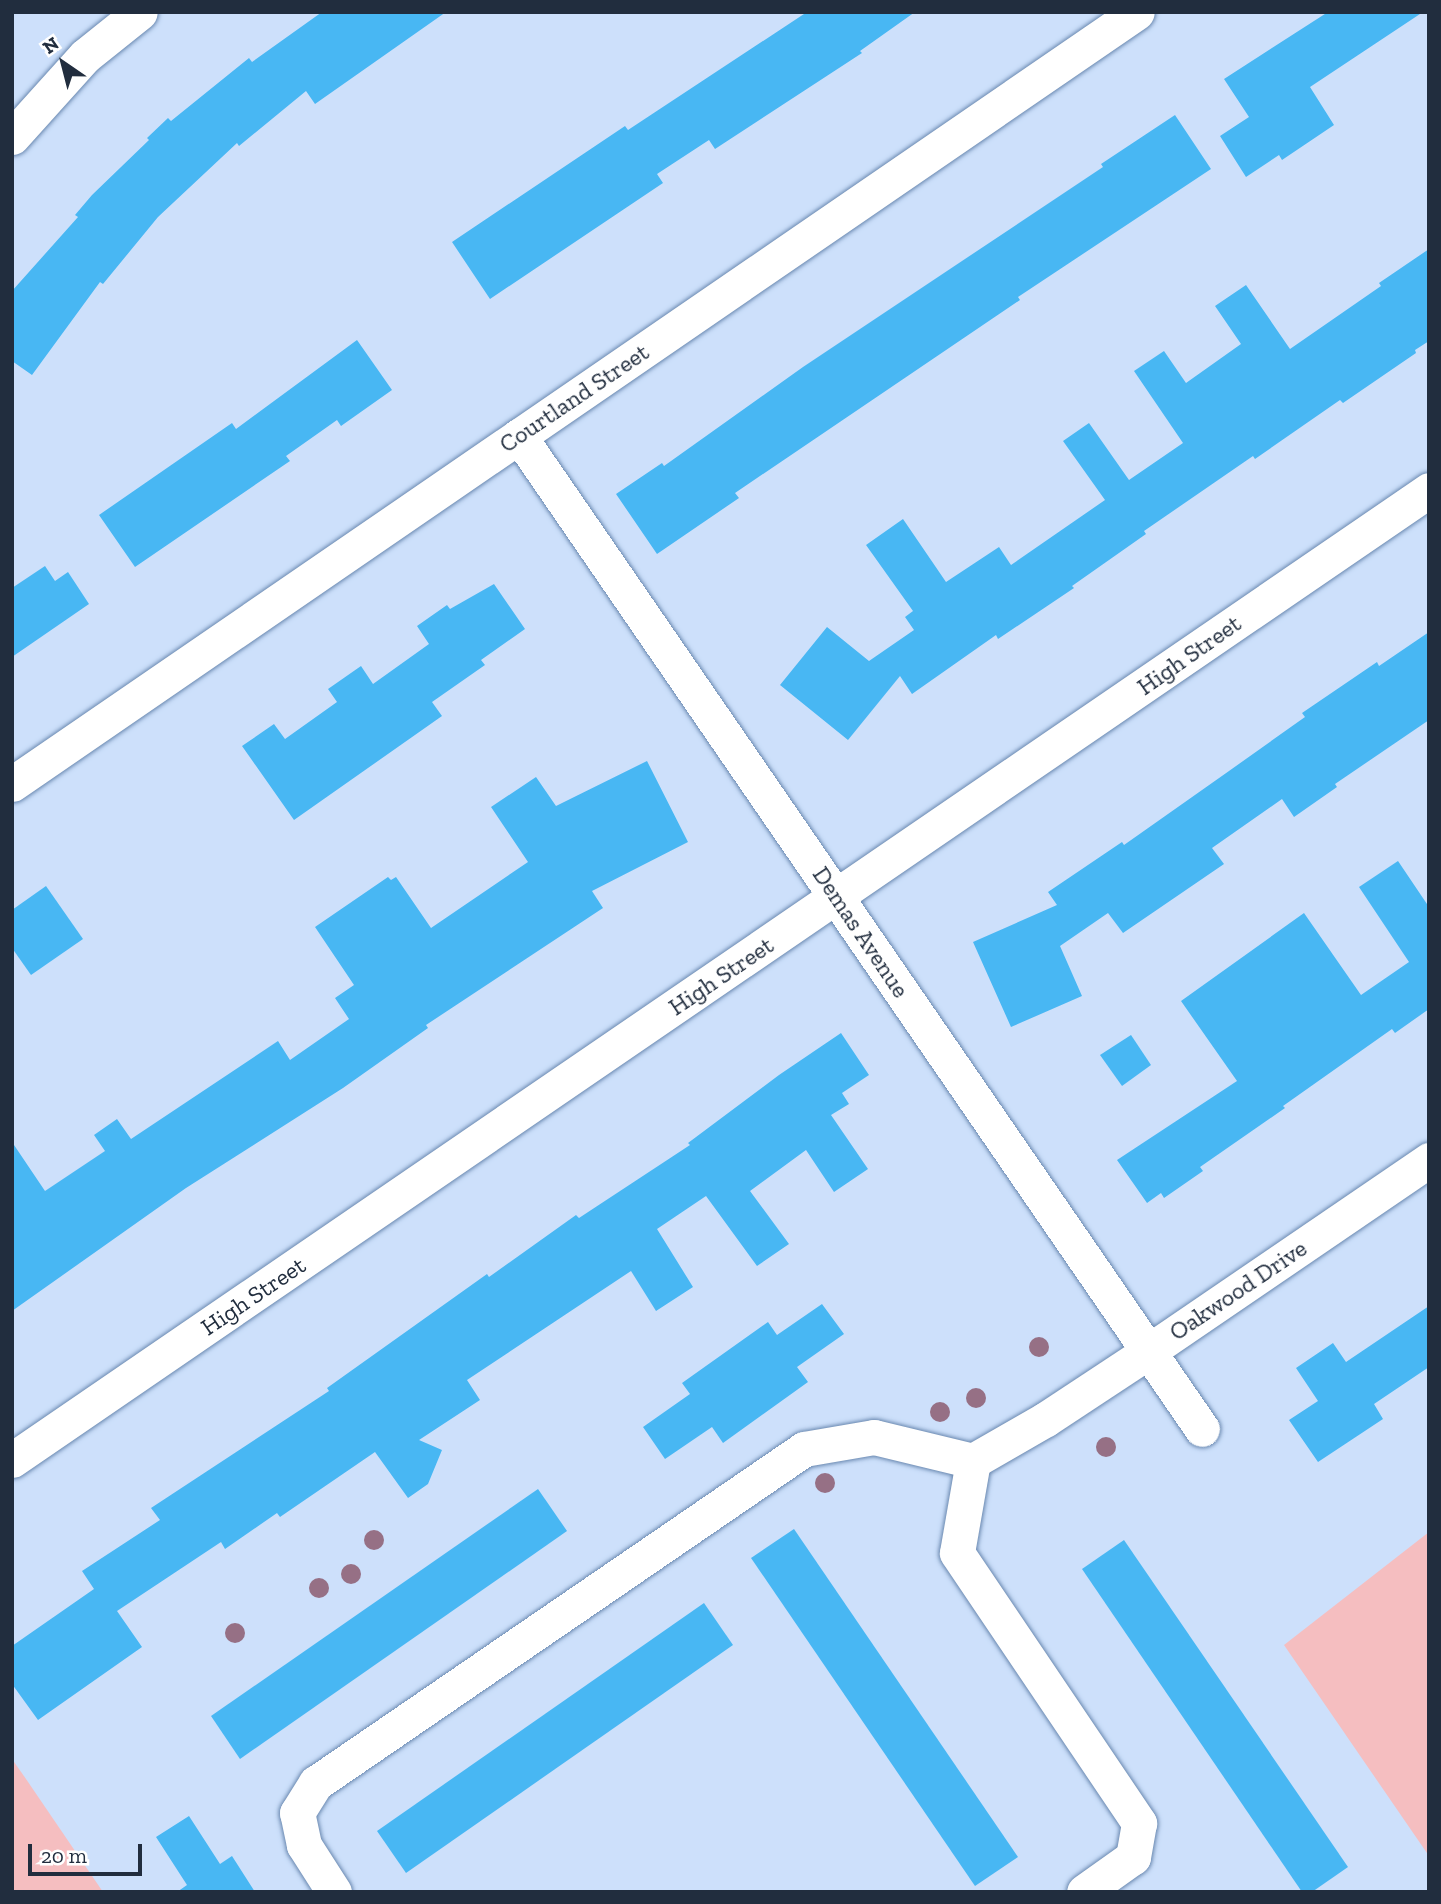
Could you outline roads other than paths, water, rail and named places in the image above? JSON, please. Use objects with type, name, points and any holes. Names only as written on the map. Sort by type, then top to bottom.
[{"type":"street","points":[[12,137],[85,56],[140,12]]},
{"type":"street","name":"Courtland Street","points":[[12,784],[1137,12]]},
{"type":"street","name":"Demas Avenue","points":[[519,436],[1202,1429]]},
{"type":"street","name":"High Street","points":[[12,1460],[1429,490]]},
{"type":"street","name":"Oakwood Drive","points":[[973,1461],[1046,1419],[1429,1160]]},
{"type":"street","points":[[334,1892],[304,1845],[297,1813],[316,1783],[803,1449],[874,1437],[973,1461],[957,1553],[1139,1823],[1133,1857],[1084,1892]]}]
